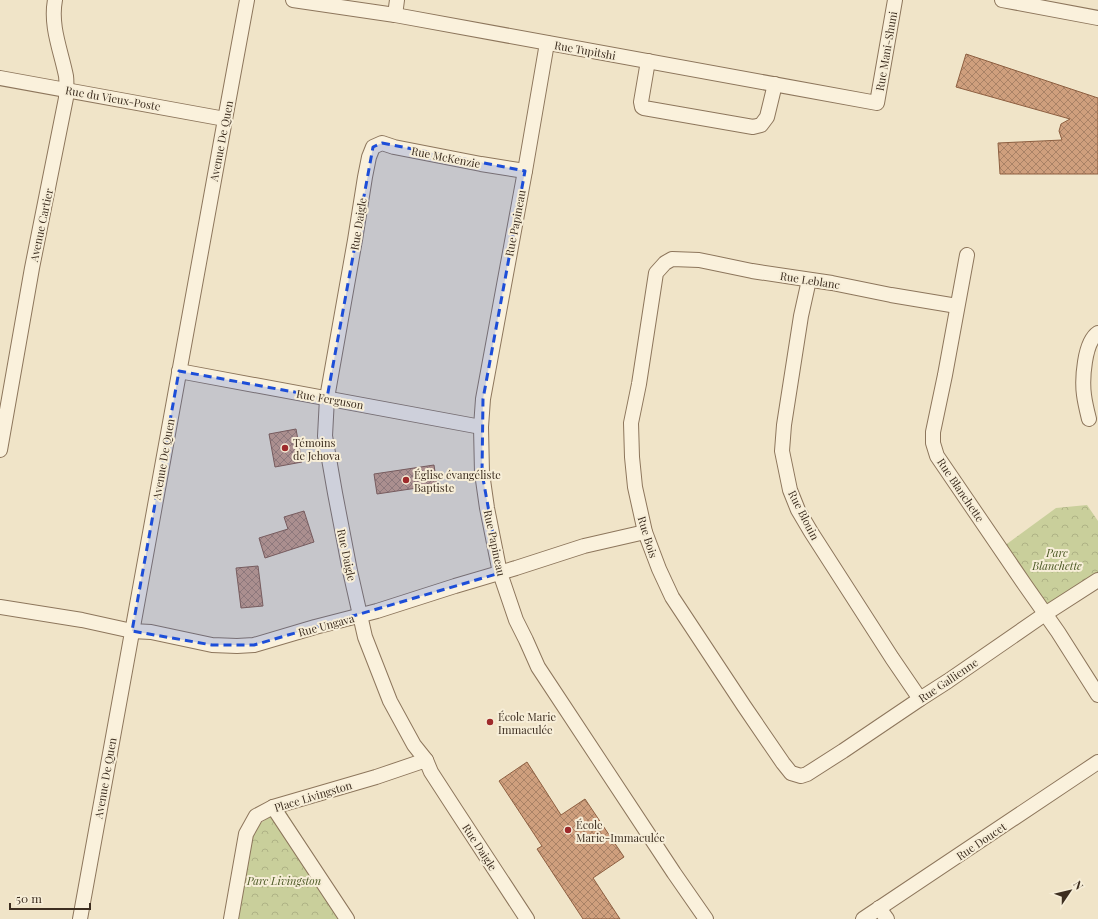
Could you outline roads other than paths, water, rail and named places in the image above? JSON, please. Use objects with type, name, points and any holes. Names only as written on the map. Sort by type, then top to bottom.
[{"type":"street","name":"Avenue Cartier","points":[[0,450],[32,268],[56,154],[66,90],[66,77],[53,11],[54,0]]},
{"type":"street","name":"Avenue De Quen","points":[[80,919],[247,0]]},
{"type":"street","name":"Rue Tupitshi","points":[[293,0],[395,15],[877,103]]},
{"type":"street","points":[[395,15],[397,0]]},
{"type":"street","name":"Rue Mani-Shuni","points":[[877,103],[895,0]]},
{"type":"street","points":[[1009,1],[1098,18]]},
{"type":"street","name":"Rue Papineau","points":[[547,43],[483,399],[481,427],[482,474],[487,508],[500,573],[516,620],[538,667],[706,919]]},
{"type":"street","points":[[648,61],[641,102],[642,107],[644,108],[753,127],[761,125],[767,117],[775,84]]},
{"type":"street","name":"Rue du Vieux-Poste","points":[[0,78],[225,119]]},
{"type":"street","name":"Rue McKenzie","points":[[372,151],[373,147],[382,143],[394,147],[473,163],[525,171]]},
{"type":"street","name":"Rue Daigle","points":[[372,151],[365,177],[356,240],[327,398],[325,436],[350,571],[365,637],[390,701],[414,745],[426,760],[431,772],[527,919]]},
{"type":"street","name":"Rue Blanchette","points":[[967,255],[933,432],[933,443],[937,456],[1058,632],[1098,695]]},
{"type":"street","name":"Rue Leblanc","points":[[665,263],[672,259],[699,260],[752,271],[832,283],[957,306]]},
{"type":"street","name":"Rue Bois","points":[[665,263],[656,273],[640,377],[631,423],[634,479],[645,532],[659,569],[672,597],[783,763],[791,773],[796,774]]},
{"type":"street","name":"Rue Blouin","points":[[809,280],[801,316],[784,425],[782,451],[790,490],[798,510],[811,532],[920,699]]},
{"type":"street","points":[[1089,419],[1083,383],[1085,363],[1091,341],[1098,333]]},
{"type":"street","name":"Rue Ferguson","points":[[179,372],[481,427]]},
{"type":"street","name":"Rue Ungava","points":[[0,607],[82,620],[132,631],[151,632],[212,645],[254,645],[361,615],[584,546],[645,532]]},
{"type":"street","name":"Rue Gallienne","points":[[796,774],[801,776],[807,774],[843,752],[1045,614],[1098,580]]},
{"type":"street","name":"Place Livingston","points":[[231,919],[246,834],[256,816],[273,808],[376,777],[426,760]]},
{"type":"street","name":"Rue Doucet","points":[[863,919],[883,914],[1098,762]]},
{"type":"street","points":[[273,808],[347,919]]},
{"type":"place","name":"Témoins de Jehova","points":[[285,448]]},
{"type":"place","name":"Église évangéliste Baptiste","points":[[406,480]]},
{"type":"place","name":"École Marie Immaculée","points":[[490,722]]},
{"type":"place","name":"École Marie-Immaculée","points":[[568,830]]},
{"type":"park label","name":"Parc Blanchette","points":[[1057,558]]},
{"type":"park label","name":"Parc Livingston","points":[[284,880]]}]
